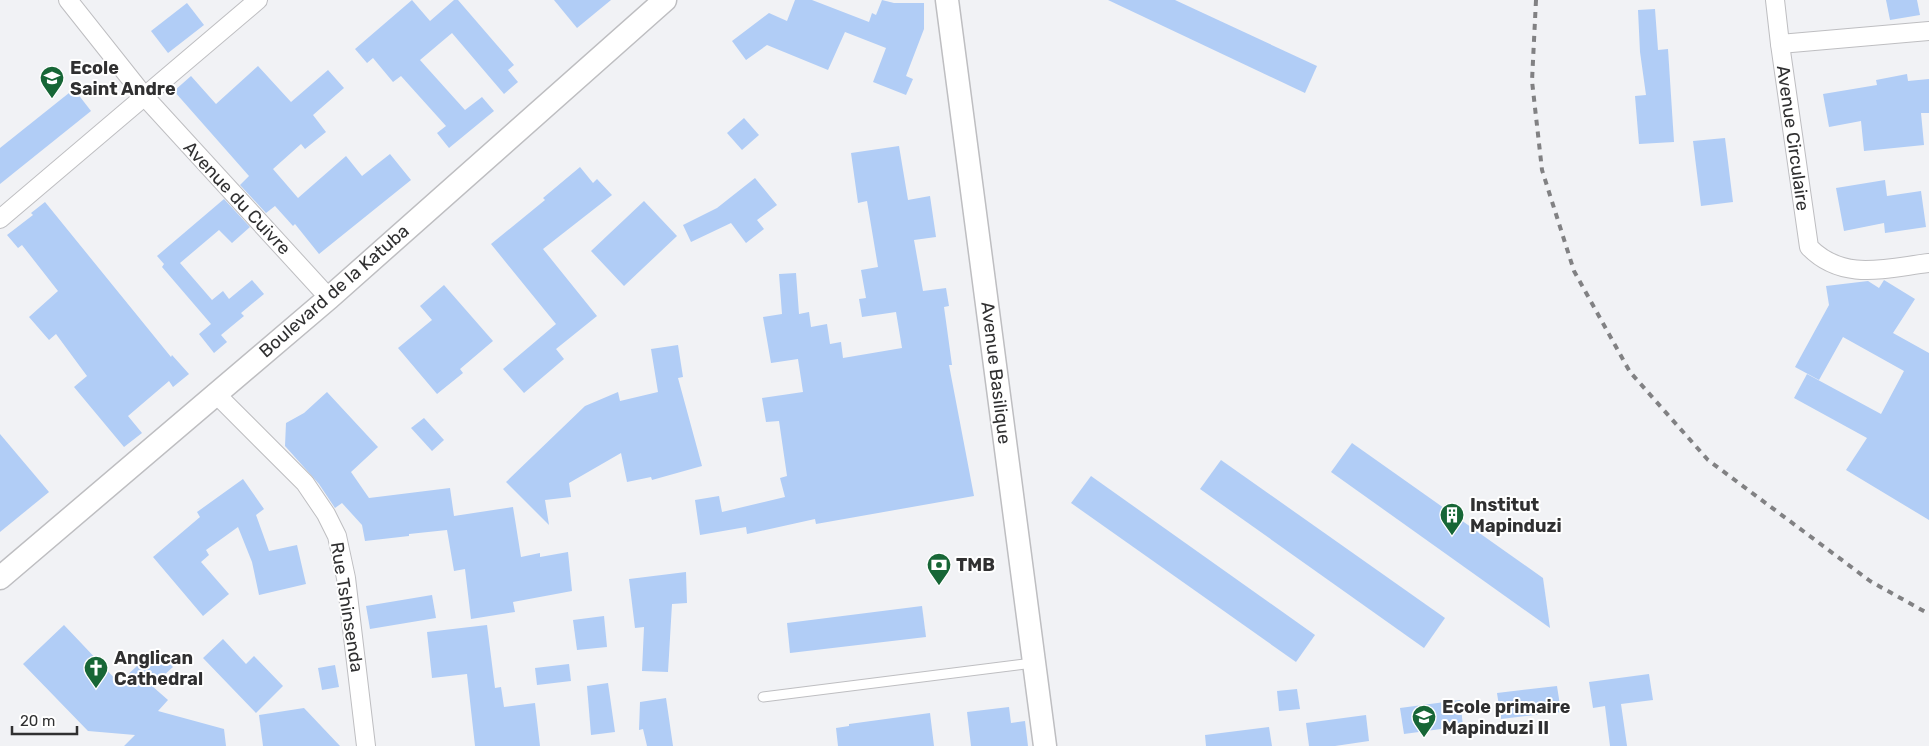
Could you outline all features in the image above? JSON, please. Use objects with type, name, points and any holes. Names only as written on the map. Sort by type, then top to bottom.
[{"type":"street","name":"Avenue du Cuivre","points":[[68,0],[144,97],[329,298]]},
{"type":"street","points":[[0,219],[258,0]]},
{"type":"street","name":"Avenue Basilique","points":[[947,0],[1045,746]]},
{"type":"street","name":"Avenue Circulaire","points":[[1775,0],[1809,248],[1818,257],[1832,265],[1848,270],[1865,271],[1929,262]]},
{"type":"street","name":"Boulevard de la Katuba","points":[[0,578],[329,298],[657,2]]},
{"type":"street","points":[[1780,44],[1929,31]]},
{"type":"street","name":"Rue Tshinsenda","points":[[216,393],[305,483],[326,514],[337,536],[346,578],[366,746]]},
{"type":"lane","points":[[763,697],[1034,662]]},
{"type":"building","points":[[412,0],[430,21],[454,0],[458,0],[514,65],[508,70],[518,82],[504,94],[452,33],[420,60],[465,110],[482,97],[494,111],[449,148],[437,133],[446,126],[401,76],[393,82],[373,58],[367,63],[355,49]]},
{"type":"building","points":[[554,0],[611,0],[577,28]]},
{"type":"building","points":[[795,0],[812,0],[869,22],[872,13],[876,15],[882,0],[894,3],[924,3],[924,29],[906,76],[913,79],[906,95],[873,82],[886,48],[845,32],[828,70],[767,45],[746,60],[732,41],[769,13],[787,21]]},
{"type":"building","points":[[1108,0],[1175,0],[1317,66],[1305,93]]},
{"type":"building","points":[[1886,0],[1917,0],[1920,15],[1890,20]]},
{"type":"building","points":[[187,3],[204,25],[168,53],[151,31]]},
{"type":"building","points":[[1655,9],[1658,50],[1668,49],[1674,142],[1639,144],[1635,96],[1646,95],[1640,52],[1638,10]]},
{"type":"building","points":[[258,66],[291,102],[328,70],[344,88],[313,115],[326,132],[305,149],[301,144],[273,169],[298,198],[346,156],[362,176],[390,154],[411,180],[319,254],[295,224],[293,226],[275,206],[266,213],[240,185],[249,176],[174,91],[191,76],[216,104]]},
{"type":"building","points":[[1907,74],[1908,81],[1929,79],[1929,113],[1921,113],[1924,145],[1864,151],[1861,121],[1829,127],[1823,94],[1877,85],[1876,80]]},
{"type":"building","points":[[74,89],[91,111],[0,184],[0,148]]},
{"type":"building","points":[[744,118],[759,135],[742,150],[727,133]]},
{"type":"building","points":[[1725,138],[1733,202],[1701,206],[1693,141]]},
{"type":"building","points":[[899,146],[908,200],[930,196],[936,237],[914,240],[923,291],[946,288],[949,306],[944,307],[952,365],[949,365],[974,496],[816,524],[815,519],[747,534],[746,527],[700,535],[695,500],[719,496],[722,512],[785,497],[780,478],[787,476],[779,421],[766,422],[762,398],[803,392],[798,359],[771,363],[763,317],[782,314],[779,274],[796,273],[799,314],[809,312],[811,327],[827,324],[830,344],[841,342],[843,358],[902,348],[896,312],[862,317],[859,299],[866,298],[861,270],[878,267],[867,201],[858,203],[851,153]]},
{"type":"building","points":[[580,167],[593,183],[597,179],[612,195],[543,249],[597,316],[556,349],[564,359],[524,393],[503,369],[556,324],[491,244],[545,200],[543,198]]},
{"type":"building","points":[[755,178],[777,205],[757,220],[764,229],[746,243],[731,223],[691,242],[683,225],[717,208]]},
{"type":"building","points":[[1885,180],[1887,196],[1921,191],[1926,227],[1885,233],[1884,223],[1844,231],[1836,188]]},
{"type":"building","points":[[224,199],[250,227],[232,243],[219,230],[180,263],[212,300],[223,291],[229,299],[252,280],[264,294],[241,313],[244,316],[221,335],[227,342],[214,353],[199,334],[211,324],[162,267],[164,264],[157,256]]},
{"type":"building","points":[[644,201],[677,236],[624,286],[591,251]]},
{"type":"building","points":[[45,202],[171,357],[172,355],[189,374],[173,387],[169,381],[128,416],[142,433],[124,447],[74,387],[87,376],[56,334],[49,340],[29,317],[58,291],[22,245],[18,248],[7,235],[33,215],[31,213]]},
{"type":"building","points":[[1884,280],[1915,299],[1893,333],[1929,353],[1929,520],[1846,470],[1867,438],[1794,398],[1807,374],[1881,414],[1904,371],[1843,337],[1819,380],[1795,367],[1829,305],[1826,286],[1868,281],[1879,288]]},
{"type":"building","points":[[444,285],[493,341],[460,369],[463,373],[437,394],[398,348],[432,320],[420,306]]},
{"type":"building","points":[[678,345],[683,377],[678,378],[702,466],[652,480],[651,477],[627,482],[621,453],[569,483],[571,497],[545,500],[549,525],[506,482],[585,406],[618,392],[620,401],[658,392],[651,349]]},
{"type":"building","points":[[327,392],[378,447],[351,472],[369,498],[450,488],[454,516],[513,507],[521,557],[540,553],[540,557],[568,552],[572,591],[513,602],[515,612],[471,619],[465,569],[454,571],[447,530],[365,541],[362,525],[342,503],[335,508],[319,484],[285,446],[286,423],[304,413]]},
{"type":"building","points":[[424,418],[444,440],[432,451],[411,428]]},
{"type":"building","points":[[0,434],[49,492],[0,532]]},
{"type":"building","name":"Institut Mapinduzi","points":[[1352,443],[1543,578],[1550,628],[1331,472]]},
{"type":"building","points":[[1221,460],[1445,618],[1424,648],[1200,489]]},
{"type":"building","points":[[1091,476],[1315,635],[1296,662],[1071,503]]},
{"type":"building","points":[[243,479],[264,509],[256,515],[269,551],[297,545],[306,584],[259,595],[252,562],[238,527],[206,550],[209,555],[201,562],[229,594],[203,616],[153,557],[200,517],[197,512]]},
{"type":"building","points":[[686,572],[687,603],[672,604],[668,672],[642,671],[644,627],[635,628],[629,579]]},
{"type":"building","points":[[432,595],[436,618],[370,629],[366,606]]},
{"type":"building","points":[[922,606],[926,637],[790,653],[787,623]]},
{"type":"building","points":[[604,616],[607,647],[577,650],[573,620]]},
{"type":"building","points":[[64,625],[119,683],[156,648],[173,667],[152,686],[168,700],[158,711],[224,729],[226,746],[124,746],[135,735],[88,731],[23,664]]},
{"type":"building","points":[[487,625],[495,688],[501,687],[504,707],[535,703],[540,746],[475,746],[467,674],[432,678],[427,632]]},
{"type":"building","points":[[223,639],[246,664],[254,656],[283,686],[256,713],[203,658]]},
{"type":"building","points":[[569,664],[571,681],[537,685],[535,668]]},
{"type":"building","points":[[335,665],[339,687],[322,690],[318,668]]},
{"type":"building","points":[[1649,674],[1653,700],[1621,704],[1627,746],[1610,746],[1605,706],[1593,708],[1589,682]]},
{"type":"building","points":[[608,683],[615,732],[591,735],[587,686]]},
{"type":"building","points":[[1557,686],[1561,712],[1501,719],[1497,693]]},
{"type":"building","points":[[1297,689],[1300,709],[1279,711],[1277,691]]},
{"type":"building","points":[[666,698],[673,746],[647,746],[643,729],[639,730],[640,702]]},
{"type":"building","points":[[1460,700],[1463,726],[1404,734],[1400,708]]},
{"type":"building","points":[[1009,707],[1011,723],[1025,721],[1028,746],[971,746],[967,712]]},
{"type":"building","points":[[304,708],[340,746],[263,746],[259,715]]},
{"type":"building","points":[[930,713],[934,746],[838,746],[836,728],[849,726],[849,724]]},
{"type":"building","points":[[1366,715],[1369,741],[1335,746],[1309,746],[1306,723]]},
{"type":"building","points":[[1269,727],[1272,746],[1206,746],[1205,735]]},
{"type":"railway","points":[[1536,0],[1532,81],[1542,170],[1574,271],[1630,372],[1708,460],[1870,581],[1929,614]]},
{"type":"place","name":"Ecole Saint Andre","points":[[52,99]]},
{"type":"place","name":"Institut Mapinduzi","points":[[1452,536]]},
{"type":"place","name":"TMB","points":[[939,586]]},
{"type":"place","name":"Anglican Cathedral","points":[[96,689]]},
{"type":"place","name":"Ecole primaire Mapinduzi II","points":[[1424,738]]}]
